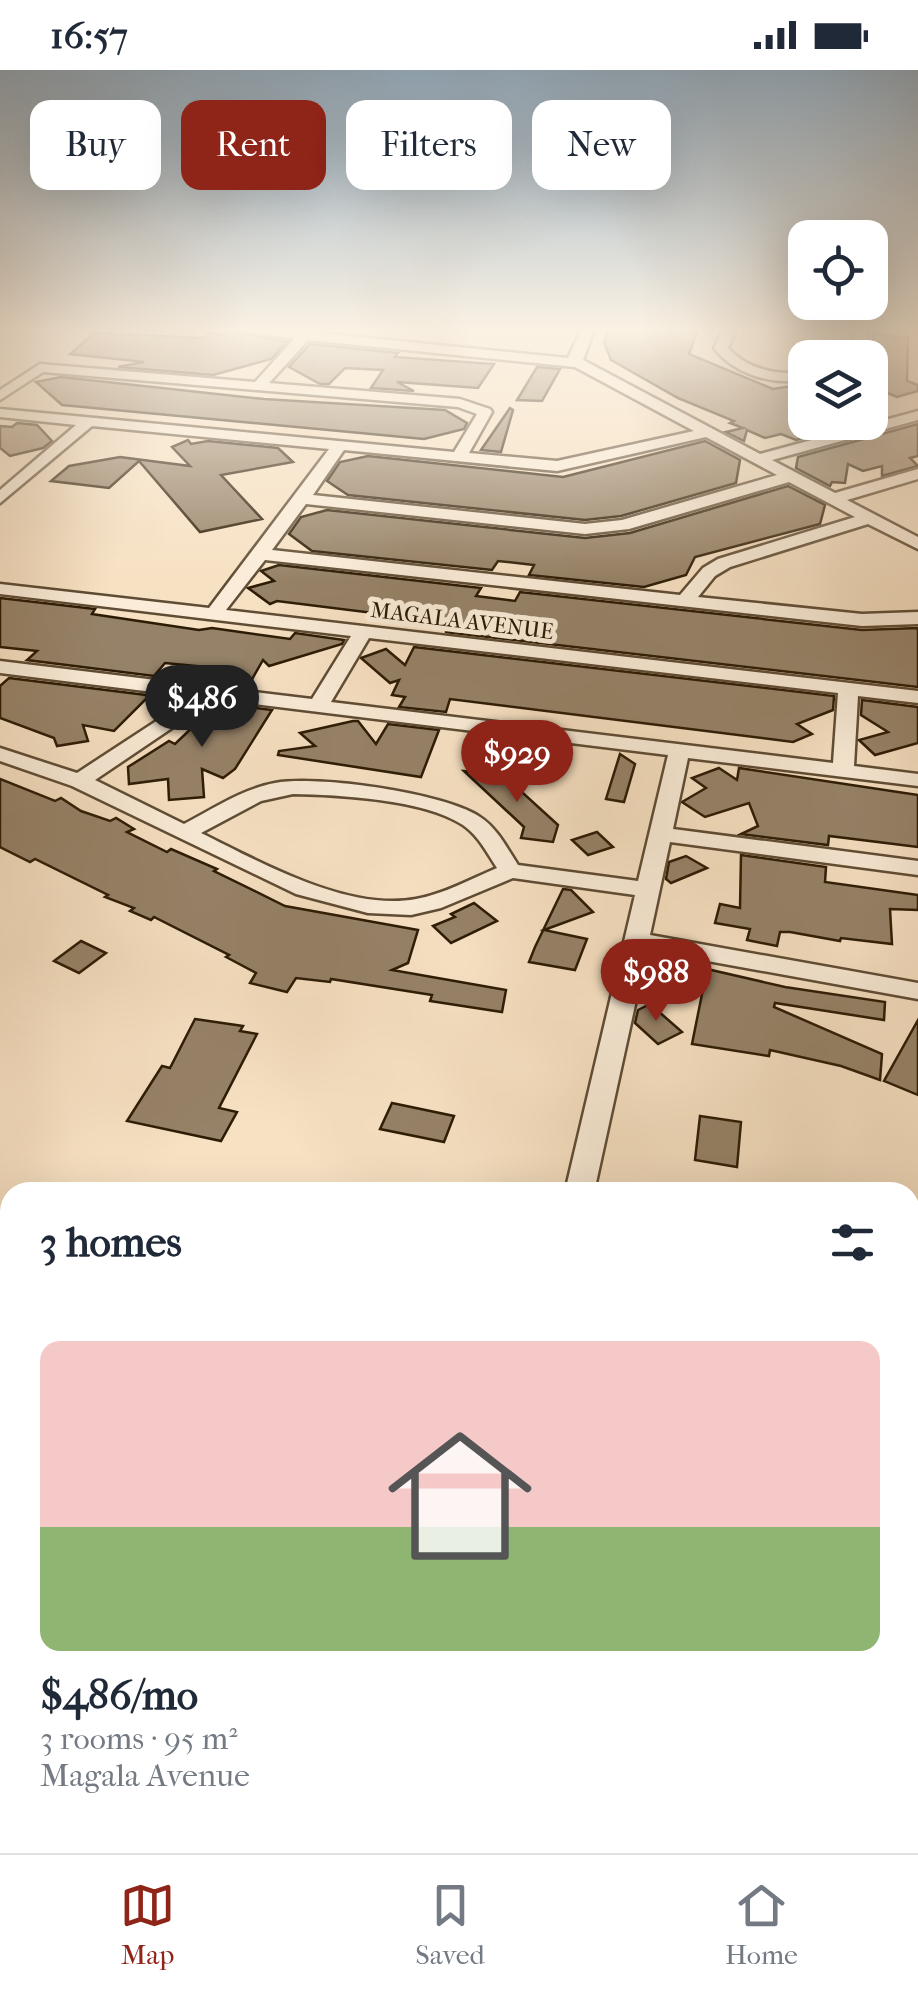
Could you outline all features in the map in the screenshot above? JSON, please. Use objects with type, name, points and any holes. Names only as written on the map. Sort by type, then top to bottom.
[{"type":"street","points":[[11,413],[571,465],[708,432]]},
{"type":"street","points":[[459,457],[484,413]]},
{"type":"street","points":[[672,413],[918,544]]},
{"type":"street","points":[[759,459],[918,415]]},
{"type":"street","points":[[0,498],[88,422]]},
{"type":"street","points":[[214,614],[339,446]]},
{"type":"street","points":[[0,470],[28,473]]},
{"type":"street","points":[[836,498],[918,474]]},
{"type":"street","points":[[302,499],[606,529],[791,476]]},
{"type":"street","points":[[685,600],[709,572],[724,563],[870,518]]},
{"type":"street","points":[[261,554],[862,620],[918,618]]},
{"type":"street","name":"MAGALA AVENUE","points":[[0,589],[918,696]]},
{"type":"street","points":[[317,708],[363,632]]},
{"type":"street","points":[[0,667],[918,780]]},
{"type":"street","points":[[844,771],[848,689]]},
{"type":"street","points":[[80,781],[165,724],[200,693]]},
{"type":"street","points":[[581,1182],[679,753]]},
{"type":"street","points":[[0,754],[80,781],[270,874],[368,906],[411,908],[440,901],[510,871],[646,889]]},
{"type":"street","points":[[186,832],[278,788],[305,787],[433,806],[464,816],[484,830],[510,871]]},
{"type":"street","points":[[661,834],[918,868]]},
{"type":"street","points":[[636,940],[918,991]]},
{"type":"building","points":[[149,413],[450,413],[467,423],[464,429],[424,439]]},
{"type":"building","points":[[506,413],[512,413],[501,452],[481,450]]},
{"type":"building","points":[[715,413],[788,413],[788,437],[781,434],[765,438],[747,430],[744,441],[726,432],[743,428],[730,423],[734,421]]},
{"type":"building","points":[[17,423],[37,425],[52,441],[43,448],[10,456],[0,448],[0,426],[12,427]]},
{"type":"building","points":[[918,424],[918,456],[910,458],[918,466],[882,476],[882,466],[863,471],[848,464],[845,483],[832,482],[830,486],[796,468],[798,457],[860,440],[888,440],[888,432]]},
{"type":"building","points":[[188,440],[191,444],[208,441],[278,448],[293,462],[221,475],[262,519],[200,532],[139,461],[109,488],[51,481],[69,466],[120,457],[190,466],[172,447]]},
{"type":"building","points":[[705,441],[740,460],[736,483],[621,516],[585,520],[348,495],[327,481],[340,462],[368,456],[563,477]]},
{"type":"building","points":[[788,486],[825,505],[820,524],[695,557],[686,575],[644,587],[529,575],[534,565],[498,561],[492,570],[312,551],[289,534],[301,517],[327,510],[585,538],[630,533]]},
{"type":"building","points":[[279,565],[481,588],[476,596],[515,601],[520,592],[862,630],[918,628],[918,687],[445,632],[470,625],[277,601],[270,604],[248,588],[274,581],[261,571]]},
{"type":"building","points":[[0,598],[95,609],[92,614],[199,630],[212,628],[290,639],[295,633],[344,640],[342,644],[269,666],[263,660],[251,681],[201,675],[207,667],[165,663],[154,676],[27,660],[37,651],[0,647]]},
{"type":"building","points":[[414,647],[834,696],[833,710],[797,724],[812,734],[793,742],[450,699],[446,712],[399,707],[405,697],[392,695],[399,680],[390,683],[361,658],[386,649],[405,665]]},
{"type":"building","points":[[9,678],[148,697],[114,731],[83,725],[88,741],[57,746],[54,738],[0,718],[0,686]]},
{"type":"building","points":[[862,700],[918,707],[918,743],[875,755],[859,740],[888,732],[861,715]]},
{"type":"building","points":[[207,702],[272,710],[235,769],[223,778],[202,769],[204,797],[169,800],[168,779],[129,784],[128,767],[169,741],[175,744],[198,722],[192,716]]},
{"type":"building","points":[[358,721],[376,744],[388,724],[439,730],[421,777],[278,755],[279,751],[315,746],[300,733]]},
{"type":"building","points":[[620,754],[635,764],[624,802],[606,799]]},
{"type":"building","points":[[489,762],[558,825],[553,842],[521,838],[524,827],[464,771],[485,773]]},
{"type":"building","points":[[719,768],[737,780],[739,768],[918,795],[918,847],[829,836],[828,845],[741,834],[758,826],[749,803],[705,817],[682,802],[706,788],[692,778]]},
{"type":"building","points":[[0,779],[55,801],[61,798],[81,811],[110,821],[116,818],[134,829],[127,832],[167,852],[171,849],[217,869],[214,871],[285,906],[418,930],[408,963],[392,970],[506,990],[502,1012],[430,1001],[432,995],[331,979],[330,982],[296,978],[287,992],[250,983],[256,973],[226,957],[229,955],[154,917],[151,920],[130,911],[134,908],[105,897],[108,895],[35,859],[30,862],[0,847]]},
{"type":"building","points":[[597,832],[613,847],[588,855],[572,840]]},
{"type":"building","points":[[741,855],[826,867],[825,882],[918,895],[918,910],[890,909],[892,944],[841,938],[840,941],[790,932],[780,932],[777,946],[747,940],[750,929],[715,923],[720,904],[740,908]]},
{"type":"building","points":[[686,856],[707,868],[671,883],[666,879],[669,862]]},
{"type":"building","points":[[563,889],[571,890],[593,912],[544,930],[587,939],[575,970],[529,962]]},
{"type":"building","points":[[474,903],[497,921],[451,943],[433,926],[455,917],[451,914]]},
{"type":"building","points":[[81,941],[106,953],[79,973],[54,961]]},
{"type":"building","points":[[662,964],[683,982],[659,993],[644,980],[646,971]]},
{"type":"building","points":[[707,969],[785,987],[885,1002],[884,1020],[775,1003],[774,1007],[882,1054],[880,1080],[841,1066],[770,1050],[769,1056],[692,1044]]},
{"type":"building","points":[[650,1004],[682,1032],[658,1044],[635,1023],[638,1010]]},
{"type":"building","points":[[195,1019],[243,1026],[240,1031],[257,1034],[219,1108],[237,1112],[221,1141],[127,1121],[162,1066],[170,1068]]},
{"type":"building","points":[[918,1020],[918,1095],[884,1081]]},
{"type":"building","points":[[392,1103],[454,1116],[444,1142],[380,1129]]},
{"type":"building","points":[[700,1116],[741,1122],[737,1167],[695,1160]]}]
